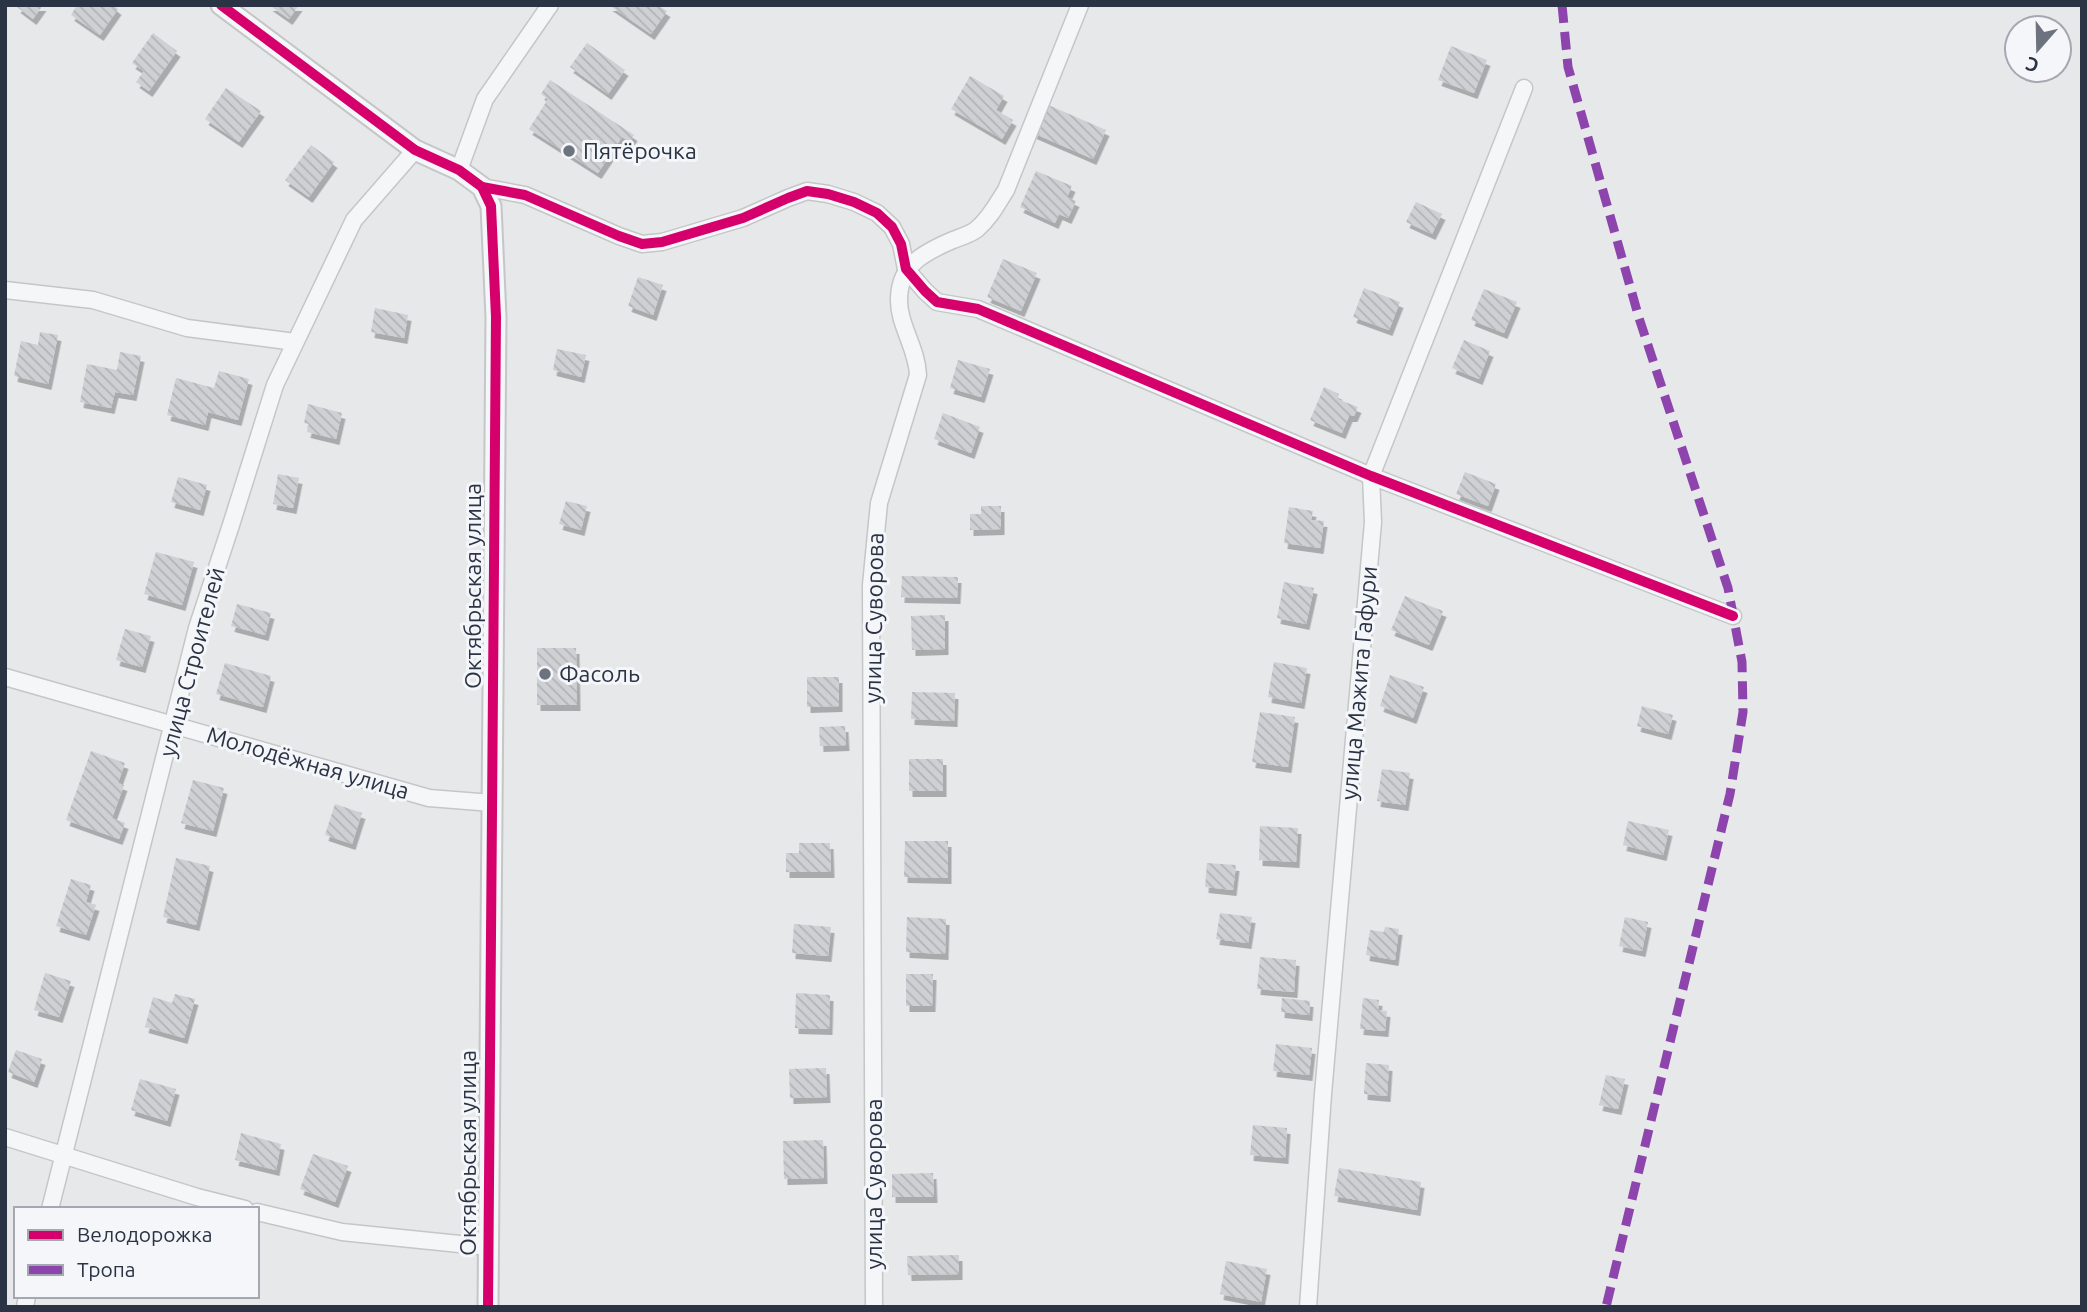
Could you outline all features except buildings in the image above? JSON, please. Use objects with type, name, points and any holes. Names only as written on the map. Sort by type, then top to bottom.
[{"type":"street","points":[[221,5],[415,150],[459,170],[482,187],[525,195],[642,244],[662,242],[743,218],[807,191],[854,202],[877,213],[892,227],[901,244],[906,269],[937,302],[978,309],[1371,476],[1733,617]]},
{"type":"street","points":[[459,170],[485,99],[550,5]]},
{"type":"street","points":[[906,269],[941,245],[976,230],[991,215],[1006,190],[1080,5]]},
{"type":"street","name":"улица Мажита Гафури","points":[[1308,1307],[1323,1094],[1373,522],[1371,476],[1524,88]]},
{"type":"street","name":"улица Строителей","points":[[51,1207],[197,628],[275,384],[354,220],[415,150]]},
{"type":"street","name":"Октябрьская улица","points":[[482,187],[491,206],[496,317],[488,1307]]},
{"type":"street","name":"улица Суворова","points":[[874,1307],[871,585],[879,503],[918,375],[917,361],[899,307],[901,281],[906,269]]},
{"type":"street","points":[[5,290],[93,300],[187,328],[295,342]]},
{"type":"street","name":"Молодёжная улица","points":[[5,677],[429,798],[492,803]]},
{"type":"street","points":[[5,1137],[197,1198],[236,1207]]},
{"type":"street","points":[[259,1212],[342,1232],[489,1247]]},
{"type":"marked path","points":[[1562,5],[1568,67],[1639,318],[1728,588],[1742,662],[1743,712],[1730,794],[1606,1307]]},
{"type":"cycle path","points":[[221,5],[415,150],[459,170],[482,187],[491,206],[496,317],[488,1307]]},
{"type":"cycle path","points":[[482,187],[525,195],[642,244],[662,242],[743,218],[807,191],[854,202],[877,213],[892,227],[901,244],[906,269],[937,302],[978,309],[1371,476],[1733,616]]},
{"type":"place","name":"Пятёрочка","points":[[569,151]]},
{"type":"place","name":"Фасоль","points":[[545,674]]}]
